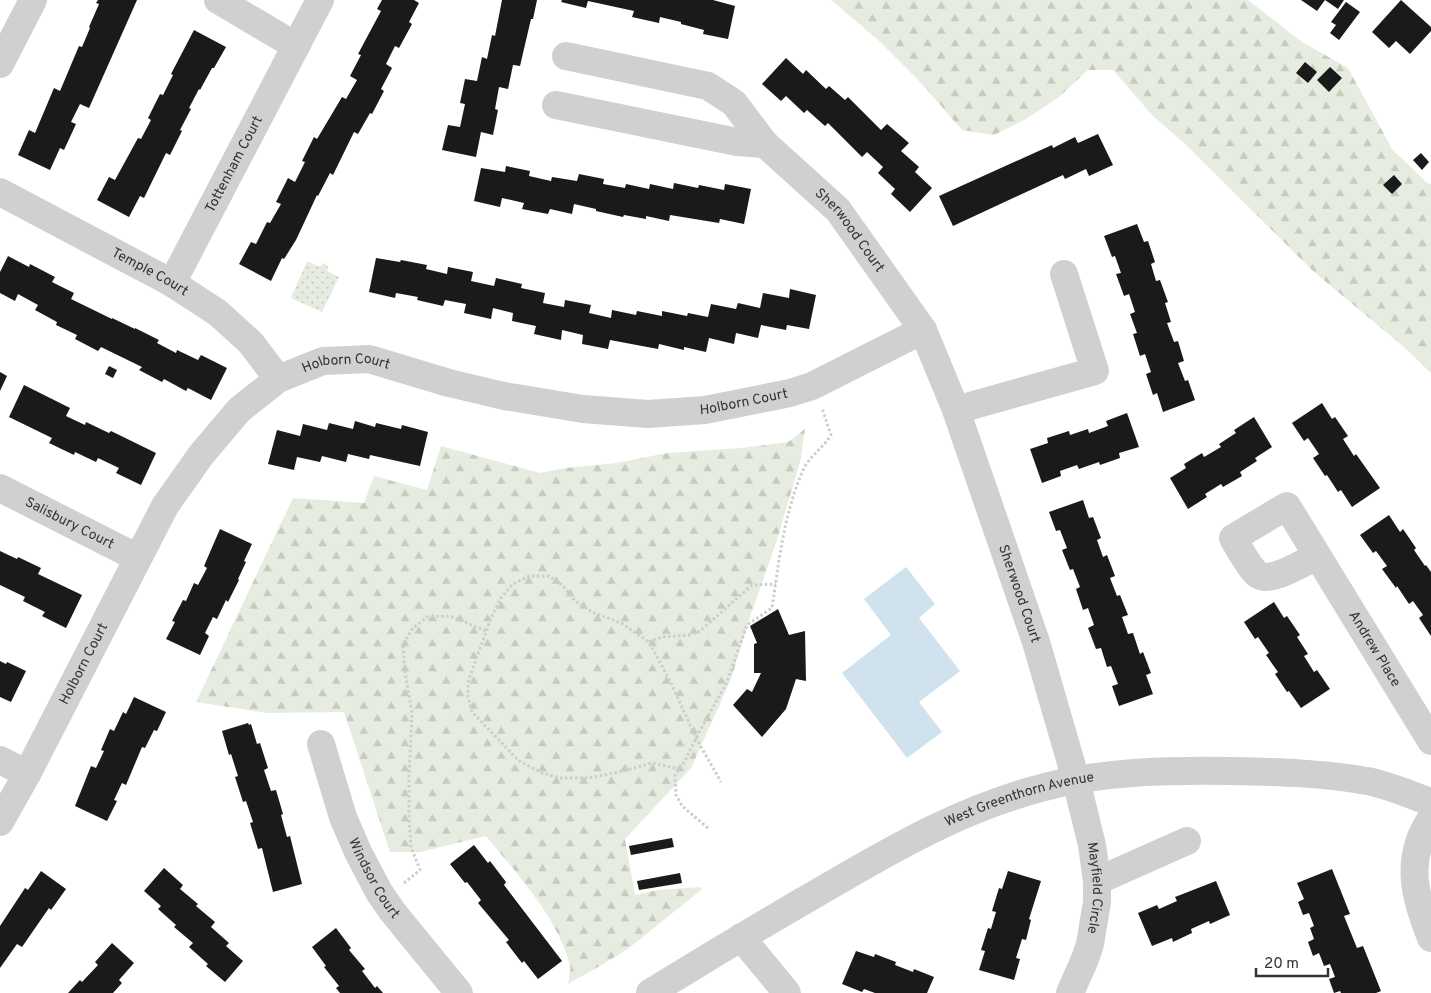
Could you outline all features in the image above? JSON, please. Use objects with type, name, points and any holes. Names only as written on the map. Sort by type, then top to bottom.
[{"type":"street","points":[[0,64],[33,0]]},
{"type":"street","points":[[218,0],[296,46]]},
{"type":"street","name":"Tottenham Court","points":[[172,283],[320,0]]},
{"type":"street","name":"Sherwood Court","points":[[566,56],[708,86],[734,102],[764,144],[838,210],[923,330],[956,410],[1036,642],[1076,780]]},
{"type":"street","points":[[556,105],[737,142],[764,144]]},
{"type":"street","name":"Temple Court","points":[[0,192],[172,283],[218,313],[251,343],[278,379]]},
{"type":"street","points":[[956,410],[1095,371],[1064,274]]},
{"type":"street","name":"Holborn Court","points":[[0,822],[27,774],[165,506],[201,455],[239,410],[278,379],[323,361],[369,359],[495,394],[583,409],[648,414],[705,410],[790,393],[812,386],[923,330]]},
{"type":"street","name":"Salisbury Court","points":[[0,488],[138,558]]},
{"type":"street","name":"Andrew Place","points":[[1317,556],[1431,741]]},
{"type":"street","name":"Windsor Court","points":[[321,744],[344,817],[358,852],[384,899],[459,993]]},
{"type":"street","points":[[0,760],[27,774]]},
{"type":"street","name":"West Greenthorn Avenue","points":[[650,993],[853,871],[947,821],[998,801],[1044,787],[1076,780],[1145,772],[1312,773],[1369,781],[1431,802]]},
{"type":"street","name":"Mayfield Circle","points":[[1070,993],[1090,944],[1098,902],[1092,845],[1076,780]]},
{"type":"street","points":[[1431,818],[1419,840],[1414,860],[1414,876],[1419,906],[1431,938]]},
{"type":"street","points":[[1097,881],[1187,841]]},
{"type":"street","points":[[741,937],[787,993]]},
{"type":"path","points":[[708,828],[682,806],[676,795],[675,775],[726,684],[747,624],[772,608],[783,540],[796,490],[805,467],[831,435]]},
{"type":"path","points":[[680,769],[652,763],[589,778],[561,778],[542,773],[519,761],[472,712],[468,698],[468,682],[486,631],[502,598],[512,584],[529,576],[549,576],[562,585],[575,601],[592,612],[621,623],[649,642],[670,681],[696,738],[721,782]]},
{"type":"path","points":[[649,642],[662,637],[690,635],[700,632],[752,585],[776,584]]},
{"type":"path","points":[[384,899],[420,870],[411,847],[409,787],[412,713],[405,672],[403,644],[413,628],[427,617],[450,616],[486,631]]},
{"type":"green space","points":[[831,0],[1248,0],[1302,42],[1348,68],[1392,149],[1427,183],[1431,184],[1431,373],[1405,348],[1313,271],[1185,144],[1152,115],[1113,70],[1088,70],[1059,97],[1026,119],[994,135],[962,130],[922,84],[877,39]]},
{"type":"green space","points":[[307,261],[320,267],[323,263],[328,266],[327,271],[339,277],[322,312],[291,298]]},
{"type":"green space","points":[[805,429],[800,462],[777,540],[731,679],[691,768],[625,839],[635,895],[658,890],[701,887],[701,890],[629,948],[568,984],[570,965],[556,930],[535,896],[486,836],[420,852],[390,852],[344,712],[267,713],[196,702],[293,498],[364,503],[374,476],[427,490],[441,446],[540,473],[565,468],[617,463],[667,453],[742,448],[788,442]]},
{"type":"water","points":[[906,567],[935,604],[919,618],[960,671],[919,702],[942,732],[907,758],[842,673],[891,635],[864,599]]},
{"type":"building","points":[[98,0],[137,0],[89,108],[80,104],[71,122],[76,124],[64,150],[60,148],[50,170],[18,155],[29,130],[35,133],[54,88],[60,91],[79,46],[82,47],[90,28],[99,4],[96,3]]},
{"type":"building","points":[[382,0],[414,0],[419,3],[409,22],[412,24],[399,48],[395,46],[386,64],[392,68],[381,89],[384,91],[372,114],[370,113],[358,134],[354,132],[333,175],[330,173],[317,195],[296,240],[284,259],[282,258],[271,281],[239,264],[251,242],[256,244],[267,222],[270,223],[281,204],[276,202],[288,178],[295,182],[305,162],[302,161],[314,137],[317,139],[342,97],[346,99],[357,80],[350,76],[361,55],[358,54],[381,11],[377,9]]},
{"type":"building","points":[[502,0],[537,0],[520,66],[513,65],[508,89],[499,87],[495,109],[498,110],[493,135],[481,132],[476,157],[442,150],[448,125],[460,127],[465,104],[460,103],[465,79],[477,81],[482,57],[487,59],[492,35],[495,36]]},
{"type":"building","points":[[562,0],[713,0],[735,6],[728,39],[703,34],[704,30],[660,17],[659,23],[632,17],[634,11],[588,1],[586,8],[561,2]]},
{"type":"building","points":[[1301,0],[1325,0],[1317,11]]},
{"type":"building","points":[[1325,0],[1344,0],[1338,9]]},
{"type":"building","points":[[1401,0],[1431,27],[1431,31],[1410,54],[1396,41],[1389,48],[1372,32]]},
{"type":"building","points":[[1346,2],[1360,12],[1339,40],[1330,33],[1336,25],[1331,22]]},
{"type":"building","points":[[194,30],[226,47],[189,108],[191,109],[170,155],[166,153],[144,198],[140,196],[129,217],[97,200],[109,177],[115,180],[138,138],[141,139],[151,120],[148,118],[160,94],[163,95],[173,75],[171,74]]},
{"type":"building","points":[[786,58],[803,74],[806,70],[826,89],[829,86],[845,100],[848,97],[881,130],[887,124],[909,143],[901,151],[919,167],[915,172],[932,188],[910,212],[891,194],[895,189],[878,173],[883,167],[867,152],[862,157],[828,123],[825,126],[807,110],[804,113],[786,96],[781,101],[762,84]]},
{"type":"building","points":[[1305,62],[1317,72],[1308,83],[1296,73]]},
{"type":"building","points":[[1330,67],[1342,78],[1329,92],[1317,80]]},
{"type":"building","points":[[1098,134],[1113,165],[1089,176],[1086,169],[1065,179],[1063,175],[953,226],[939,196],[1052,145],[1053,148],[1075,137],[1078,143]]},
{"type":"building","points":[[1421,153],[1429,162],[1422,170],[1413,160]]},
{"type":"building","points":[[506,166],[530,171],[529,176],[551,181],[552,177],[577,181],[579,174],[604,179],[603,184],[625,188],[626,184],[649,189],[650,184],[673,189],[674,183],[698,188],[699,185],[724,190],[725,184],[751,189],[744,224],[720,219],[719,223],[670,215],[669,221],[646,216],[646,219],[624,215],[623,217],[574,204],[572,214],[550,209],[548,214],[522,209],[524,203],[502,198],[500,207],[474,201],[481,168],[505,172]]},
{"type":"building","points":[[1394,175],[1402,184],[1392,194],[1383,185]]},
{"type":"building","points":[[1137,224],[1144,242],[1148,241],[1155,262],[1151,264],[1156,281],[1160,280],[1168,302],[1165,303],[1171,322],[1167,323],[1174,342],[1178,341],[1184,361],[1178,363],[1185,381],[1188,380],[1195,400],[1163,412],[1157,393],[1153,395],[1146,374],[1151,372],[1145,354],[1140,356],[1133,334],[1137,333],[1130,314],[1135,312],[1129,294],[1124,296],[1116,274],[1121,273],[1115,256],[1112,257],[1104,236]]},
{"type":"building","points":[[8,256],[29,267],[30,264],[55,277],[52,282],[74,293],[71,299],[159,340],[157,343],[176,353],[177,350],[198,360],[201,355],[227,368],[211,400],[188,388],[186,391],[164,379],[162,382],[139,370],[142,367],[101,347],[98,351],[75,339],[77,335],[56,325],[57,322],[35,310],[38,305],[18,294],[15,301],[0,293],[0,272]]},
{"type":"building","points":[[376,258],[427,265],[426,269],[447,274],[448,267],[473,272],[471,281],[494,286],[496,278],[522,284],[521,288],[545,293],[543,303],[564,307],[565,300],[591,305],[589,313],[611,318],[612,310],[636,315],[637,311],[662,316],[662,311],[687,316],[688,313],[708,317],[711,304],[736,309],[738,303],[760,308],[763,293],[789,298],[790,289],[816,295],[809,329],[787,325],[786,330],[761,325],[758,338],[736,333],[734,344],[709,338],[706,352],[684,347],[684,350],[659,344],[658,349],[610,340],[608,349],[582,344],[583,335],[562,330],[561,340],[534,334],[536,326],[512,321],[513,313],[493,308],[491,319],[464,313],[466,304],[445,300],[443,306],[417,300],[418,297],[396,293],[395,298],[369,292]]},
{"type":"building","points":[[109,366],[117,370],[113,378],[105,374]]},
{"type":"building","points":[[0,372],[7,376],[0,391]]},
{"type":"building","points":[[24,385],[70,408],[66,416],[85,425],[86,422],[109,433],[111,431],[156,453],[141,485],[116,473],[119,468],[98,458],[96,462],[75,452],[74,455],[49,443],[52,438],[9,417]]},
{"type":"building","points":[[1322,403],[1332,419],[1335,417],[1348,436],[1343,439],[1354,456],[1356,454],[1380,488],[1352,507],[1341,490],[1338,492],[1313,458],[1319,454],[1308,438],[1304,441],[1292,423]]},
{"type":"building","points":[[1127,413],[1139,447],[1119,453],[1120,458],[1100,465],[1099,462],[1079,469],[1077,465],[1060,471],[1061,476],[1042,483],[1030,449],[1048,443],[1047,438],[1069,431],[1070,435],[1088,429],[1089,433],[1108,426],[1106,421]]},
{"type":"building","points":[[1254,417],[1272,447],[1255,458],[1257,461],[1240,472],[1242,476],[1223,487],[1221,484],[1205,494],[1207,497],[1188,509],[1170,478],[1186,468],[1184,464],[1202,453],[1204,457],[1221,447],[1219,444],[1236,433],[1234,430]]},
{"type":"building","points":[[355,421],[375,427],[376,423],[401,429],[402,425],[428,432],[420,466],[370,455],[369,459],[348,454],[346,462],[322,456],[320,462],[297,457],[294,470],[268,464],[277,430],[300,436],[303,424],[327,430],[329,423],[353,429]]},
{"type":"building","points":[[1083,500],[1089,518],[1093,517],[1101,538],[1097,540],[1103,557],[1107,555],[1115,576],[1110,578],[1117,596],[1120,595],[1128,615],[1122,617],[1128,634],[1133,633],[1140,654],[1143,652],[1151,673],[1146,675],[1153,694],[1119,706],[1112,686],[1118,684],[1111,666],[1107,667],[1101,648],[1096,649],[1088,628],[1094,625],[1088,608],[1083,610],[1076,589],[1080,587],[1073,569],[1070,570],[1062,550],[1067,548],[1060,530],[1056,531],[1049,512]]},
{"type":"building","points":[[1389,515],[1400,532],[1403,529],[1416,548],[1414,550],[1431,572],[1431,636],[1419,618],[1423,615],[1413,601],[1409,604],[1397,586],[1396,588],[1382,569],[1387,566],[1376,551],[1373,553],[1360,535]]},
{"type":"building","points":[[220,529],[252,544],[244,561],[246,562],[239,580],[228,602],[226,600],[217,619],[213,617],[205,633],[209,636],[200,655],[166,639],[175,622],[172,621],[183,600],[186,601],[194,583],[198,585],[207,568],[204,566]]},
{"type":"building","points":[[0,551],[41,568],[38,574],[82,595],[66,628],[42,616],[45,612],[23,601],[25,597],[0,585]]},
{"type":"building","points":[[1274,602],[1284,618],[1287,616],[1300,635],[1297,637],[1308,654],[1304,656],[1314,672],[1317,670],[1330,689],[1301,708],[1275,674],[1278,672],[1266,655],[1269,653],[1258,637],[1255,639],[1244,622]]},
{"type":"building","points":[[778,609],[789,635],[805,631],[806,681],[796,679],[786,709],[762,737],[733,705],[747,689],[752,692],[761,673],[754,673],[754,644],[757,643],[750,626]]},
{"type":"building","points":[[0,661],[6,664],[7,662],[26,671],[11,702],[0,697]]},
{"type":"building","points":[[134,697],[166,712],[157,731],[154,730],[145,748],[142,747],[126,785],[122,783],[114,800],[117,801],[107,821],[75,806],[91,766],[96,768],[104,751],[101,750],[110,729],[114,731],[123,712],[126,714]]},
{"type":"building","points":[[248,723],[249,725],[251,724],[257,744],[260,743],[268,768],[264,770],[271,791],[276,790],[287,837],[290,836],[302,884],[273,892],[262,848],[258,849],[250,823],[253,822],[246,801],[243,802],[235,777],[238,776],[222,731]]},
{"type":"building","points":[[672,838],[674,847],[631,855],[629,846]]},
{"type":"building","points":[[474,845],[488,863],[490,861],[506,882],[504,885],[562,961],[538,979],[524,961],[522,963],[506,942],[509,940],[478,903],[481,900],[450,864]]},
{"type":"building","points":[[164,868],[183,885],[180,889],[198,904],[196,906],[215,922],[211,927],[229,943],[226,946],[243,961],[225,982],[206,966],[208,964],[189,947],[193,943],[174,927],[176,925],[158,909],[161,906],[144,891]]},
{"type":"building","points":[[1332,869],[1350,914],[1344,916],[1357,948],[1363,946],[1381,991],[1376,993],[1341,993],[1340,991],[1334,993],[1329,979],[1335,977],[1330,964],[1324,966],[1319,953],[1313,956],[1308,942],[1314,939],[1310,928],[1314,926],[1309,913],[1303,915],[1298,902],[1304,899],[1297,883]]},
{"type":"building","points":[[41,871],[66,889],[51,910],[49,908],[22,947],[17,944],[0,968],[0,926],[25,888],[28,890]]},
{"type":"building","points":[[1008,871],[1041,881],[1029,919],[1031,920],[1026,940],[1022,939],[1016,958],[1020,959],[1014,980],[979,970],[985,951],[981,950],[988,928],[991,929],[996,912],[992,911],[999,888],[1002,889]]},
{"type":"building","points":[[680,873],[682,883],[639,890],[637,881]]},
{"type":"building","points":[[1216,881],[1230,915],[1210,924],[1209,921],[1191,929],[1192,933],[1173,942],[1172,938],[1152,946],[1138,913],[1157,905],[1159,909],[1177,901],[1175,897]]},
{"type":"building","points":[[336,928],[351,948],[349,950],[365,969],[362,971],[375,988],[377,986],[383,993],[340,993],[336,988],[339,986],[324,967],[326,966],[312,947]]},
{"type":"building","points":[[112,943],[134,963],[119,980],[122,983],[113,993],[68,993],[80,980],[82,982],[98,965],[95,962]]},
{"type":"building","points":[[856,951],[874,957],[875,954],[896,962],[895,965],[913,972],[914,969],[934,977],[927,993],[875,993],[864,989],[862,992],[842,984]]}]
